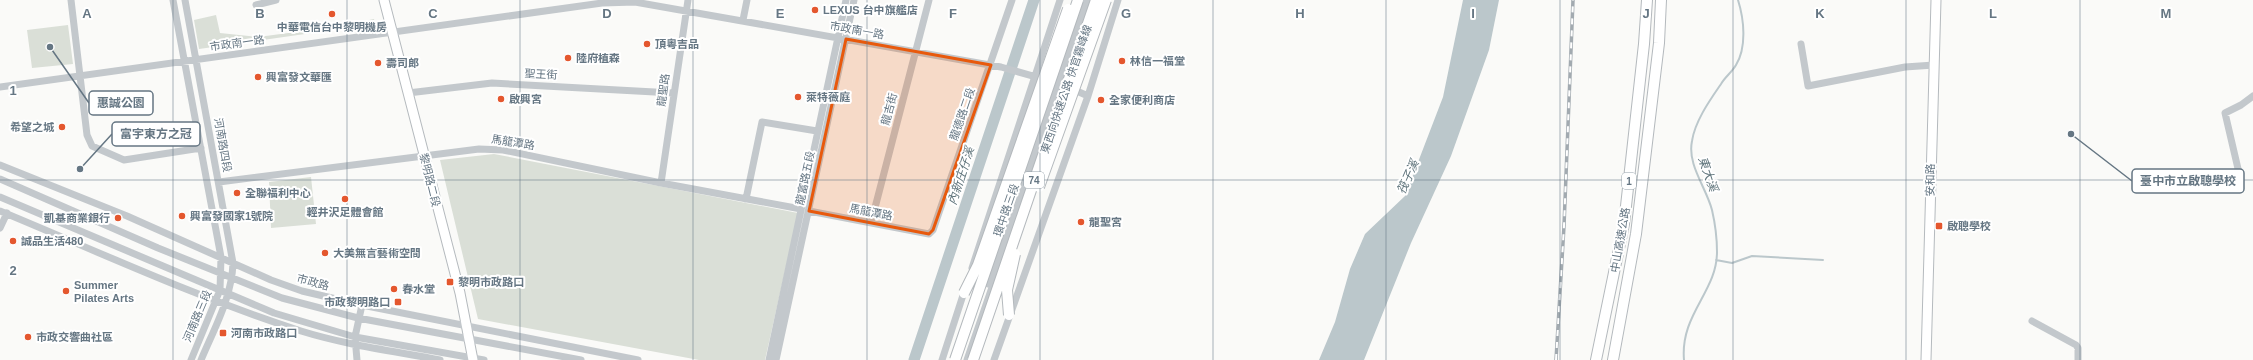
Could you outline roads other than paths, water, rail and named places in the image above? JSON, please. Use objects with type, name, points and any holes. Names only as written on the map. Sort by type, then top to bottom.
[{"type":"highway","points":[[964,293],[978,265],[1072,0]]},
{"type":"highway","name":"東西向快速公路 快官霧峰線","points":[[955,360],[1078,0]]},
{"type":"highway","name":"東西向快速公路 快官霧峰線","points":[[972,360],[1096,0]]},
{"type":"highway","points":[[1010,315],[1006,290],[1014,256],[1106,0]]},
{"type":"highway","name":"中山高速公路","points":[[1596,360],[1624,224],[1643,59],[1646,0]]},
{"type":"highway","name":"中山高速公路","points":[[1613,360],[1636,234],[1659,43],[1661,0]]},
{"type":"main road","name":"黎明路二段","points":[[384,0],[467,326],[473,359]]},
{"type":"main road","name":"安和路","points":[[1926,360],[1936,0]]},
{"type":"street","points":[[72,0],[87,135],[92,146],[124,160],[201,148]]},
{"type":"street","name":"河南路四段","points":[[173,0],[221,257]]},
{"type":"street","name":"河南路四段","points":[[185,0],[197,59],[233,263],[233,278],[228,293]]},
{"type":"street","points":[[256,5],[276,0]]},
{"type":"street","name":"龍聖路","points":[[661,183],[673,93],[688,0]]},
{"type":"street","points":[[743,20],[747,0]]},
{"type":"street","name":"龍富路五段","points":[[769,360],[846,0]]},
{"type":"street","name":"龍富路五段","points":[[776,360],[810,211],[854,0]]},
{"type":"street","name":"龍吉街","points":[[871,223],[929,0]]},
{"type":"street","name":"龍德路二段","points":[[929,234],[933,230],[991,65],[1012,0]]},
{"type":"street","name":"環中路三段","points":[[942,360],[1060,0]]},
{"type":"street","name":"環中路三段","points":[[967,360],[1059,84],[1084,0]]},
{"type":"street","name":"環中路三段","points":[[962,360],[1059,84],[1091,0]]},
{"type":"street","points":[[994,360],[1088,96],[1118,0]]},
{"type":"street","name":"市政南一路","points":[[0,87],[602,3],[635,2],[687,10],[1001,67],[1059,84],[1088,96]]},
{"type":"street","points":[[1801,44],[1808,86],[1904,67],[1934,65]]},
{"type":"street","name":"聖王街","points":[[408,93],[492,83],[673,93]]},
{"type":"street","points":[[2239,173],[2225,113],[2241,105],[2253,96]]},
{"type":"street","points":[[746,199],[762,122],[817,131]]},
{"type":"street","name":"馬龍潭路","points":[[219,182],[424,154],[480,149],[503,150],[661,183],[801,209]]},
{"type":"street","name":"市政路","points":[[0,165],[302,291],[362,305],[635,360]]},
{"type":"street","points":[[0,179],[222,274],[282,298],[358,318],[581,360]]},
{"type":"street","points":[[0,197],[274,313],[355,341],[484,360]]},
{"type":"street","name":"馬龍潭路","points":[[810,211],[929,234]]},
{"type":"street","points":[[0,228],[3,212],[216,300],[302,331],[440,360]]},
{"type":"street","name":"河南路三段","points":[[191,360],[220,290],[222,274],[221,257]]},
{"type":"street","name":"河南路三段","points":[[201,360],[228,293]]},
{"type":"street","points":[[357,360],[355,341],[358,318],[362,305]]},
{"type":"street","points":[[2032,321],[2076,345],[2078,348],[2078,360]]},
{"type":"waterway","name":"內新庄仔溪","points":[[914,360],[1034,0]]},
{"type":"waterway","name":"東大溪","points":[[1684,360],[1684,344],[1687,329],[1706,292],[1715,266],[1717,252],[1716,231],[1712,210],[1692,159],[1692,141],[1696,126],[1704,111],[1723,81],[1734,68],[1742,50],[1743,24],[1738,0]]},
{"type":"waterway","points":[[1716,260],[1732,263],[1752,256],[1823,260]]},
{"type":"railway","points":[[1556,360],[1564,226],[1573,0]]},
{"type":"place","name":"LEXUS 台中旗艦店","points":[[815,10]]},
{"type":"place","name":"中華電信台中黎明機房","points":[[332,14]]},
{"type":"place","name":"頂粵吉品","points":[[647,44]]},
{"type":"place","name":"惠誠公園","points":[[50,47]]},
{"type":"place","name":"陸府植森","points":[[568,58]]},
{"type":"place","name":"林信一福堂","points":[[1122,61]]},
{"type":"place","name":"壽司郎","points":[[378,63]]},
{"type":"place","name":"興富發文華匯","points":[[258,77]]},
{"type":"place","name":"萊特薇庭","points":[[798,97]]},
{"type":"place","name":"啟興宮","points":[[501,99]]},
{"type":"place","name":"全家便利商店","points":[[1101,100]]},
{"type":"place","name":"希望之城","points":[[62,127]]},
{"type":"place","name":"臺中市立啟聰學校","points":[[2071,134]]},
{"type":"place","name":"富宇東方之冠","points":[[80,169]]},
{"type":"place","name":"全聯福利中心","points":[[237,193]]},
{"type":"place","name":"輕井沢足體會館","points":[[345,199]]},
{"type":"place","name":"興富發國家1號院","points":[[182,216]]},
{"type":"place","name":"凱基商業銀行","points":[[118,218]]},
{"type":"place","name":"龍聖宮","points":[[1081,222]]},
{"type":"place","name":"啟聰學校","points":[[1939,226]]},
{"type":"place","name":"誠品生活480","points":[[13,241]]},
{"type":"place","name":"大美無言藝術空間","points":[[325,253]]},
{"type":"place","name":"黎明市政路口","points":[[450,282]]},
{"type":"place","name":"春水堂","points":[[394,289]]},
{"type":"place","name":"Summer Pilates Arts","points":[[66,291]]},
{"type":"place","name":"市政黎明路口","points":[[398,302]]},
{"type":"place","name":"河南市政路口","points":[[223,333]]},
{"type":"place","name":"市政交響曲社區","points":[[28,337]]},
{"type":"water label","name":"筏子溪","points":[[1408,177]]}]
